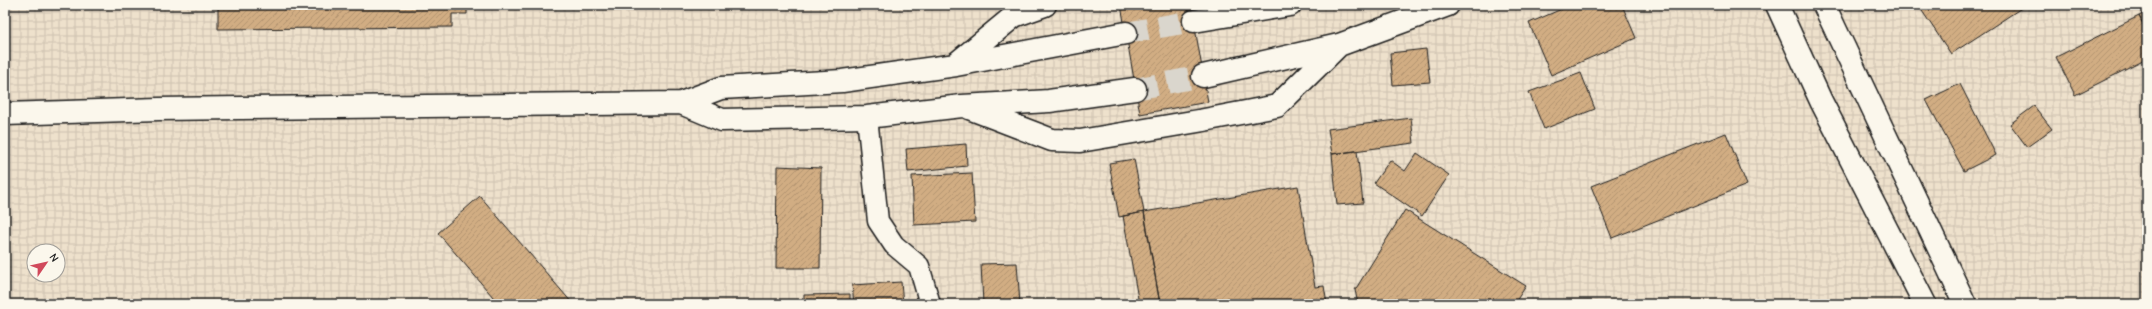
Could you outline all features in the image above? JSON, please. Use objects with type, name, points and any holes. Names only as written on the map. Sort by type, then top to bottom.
[{"type":"street","points":[[956,65],[1014,16],[1045,5]]},
{"type":"street","points":[[1194,21],[1290,5]]},
{"type":"street","points":[[1203,76],[1339,45],[1448,5]]},
{"type":"street","points":[[1777,5],[1821,101],[1888,229],[1925,304]]},
{"type":"street","points":[[1824,5],[1965,304]]},
{"type":"street","points":[[5,114],[158,109],[681,103],[721,88],[842,81],[956,65],[1126,33]]},
{"type":"street","points":[[962,106],[1052,140],[1080,141],[1277,106],[1339,45]]},
{"type":"street","points":[[681,103],[722,120],[867,117],[962,106],[1049,101],[1135,89]]},
{"type":"lane","points":[[867,117],[878,221],[894,245],[919,266],[930,304]]},
{"type":"shaded area","points":[[5,5],[2147,5],[2147,304],[5,304]]},
{"type":"building","points":[[218,5],[467,5],[467,14],[452,14],[452,27],[218,29]]},
{"type":"building","points":[[1121,5],[1191,5],[1208,102],[1140,114]]},
{"type":"building","points":[[1571,5],[1622,5],[1636,38],[1551,75],[1529,23]]},
{"type":"building","points":[[1918,5],[2026,5],[1951,54]]},
{"type":"building","points":[[2147,12],[2147,32],[2139,16]]},
{"type":"building","points":[[2139,16],[2147,32],[2147,59],[2075,95],[2056,57]]},
{"type":"building","points":[[1426,49],[1430,82],[1393,85],[1390,53]]},
{"type":"building","points":[[1581,73],[1595,109],[1544,129],[1529,92]]},
{"type":"building","points":[[1960,84],[1996,155],[1964,171],[1926,100]]},
{"type":"building","points":[[2034,106],[2052,129],[2027,147],[2010,124]]},
{"type":"building","points":[[1411,118],[1414,143],[1332,154],[1328,129]]},
{"type":"building","points":[[1726,133],[1747,185],[1612,238],[1591,186]]},
{"type":"building","points":[[966,144],[967,166],[908,172],[906,149]]},
{"type":"building","points":[[1357,151],[1363,203],[1337,205],[1332,154]]},
{"type":"building","points":[[1417,153],[1449,175],[1422,216],[1374,183],[1390,160],[1405,171]]},
{"type":"building","points":[[1134,159],[1144,212],[1119,217],[1109,163]]},
{"type":"building","points":[[777,166],[821,168],[820,268],[776,268]]},
{"type":"building","points":[[972,173],[975,222],[914,225],[912,176]]},
{"type":"building","points":[[1298,186],[1315,287],[1324,286],[1327,304],[1160,304],[1144,212]]},
{"type":"building","points":[[480,196],[573,304],[499,304],[438,233]]},
{"type":"building","points":[[1405,210],[1526,286],[1514,304],[1358,304],[1355,290]]},
{"type":"building","points":[[1144,212],[1160,304],[1139,304],[1123,216]]},
{"type":"building","points":[[1017,263],[1020,304],[983,304],[981,264]]},
{"type":"building","points":[[901,282],[903,304],[854,304],[852,285]]},
{"type":"building","points":[[850,294],[850,304],[804,304],[804,295]]},
{"type":"tunnel","points":[[1126,33],[1194,21]]},
{"type":"tunnel","points":[[1135,89],[1203,76]]}]
